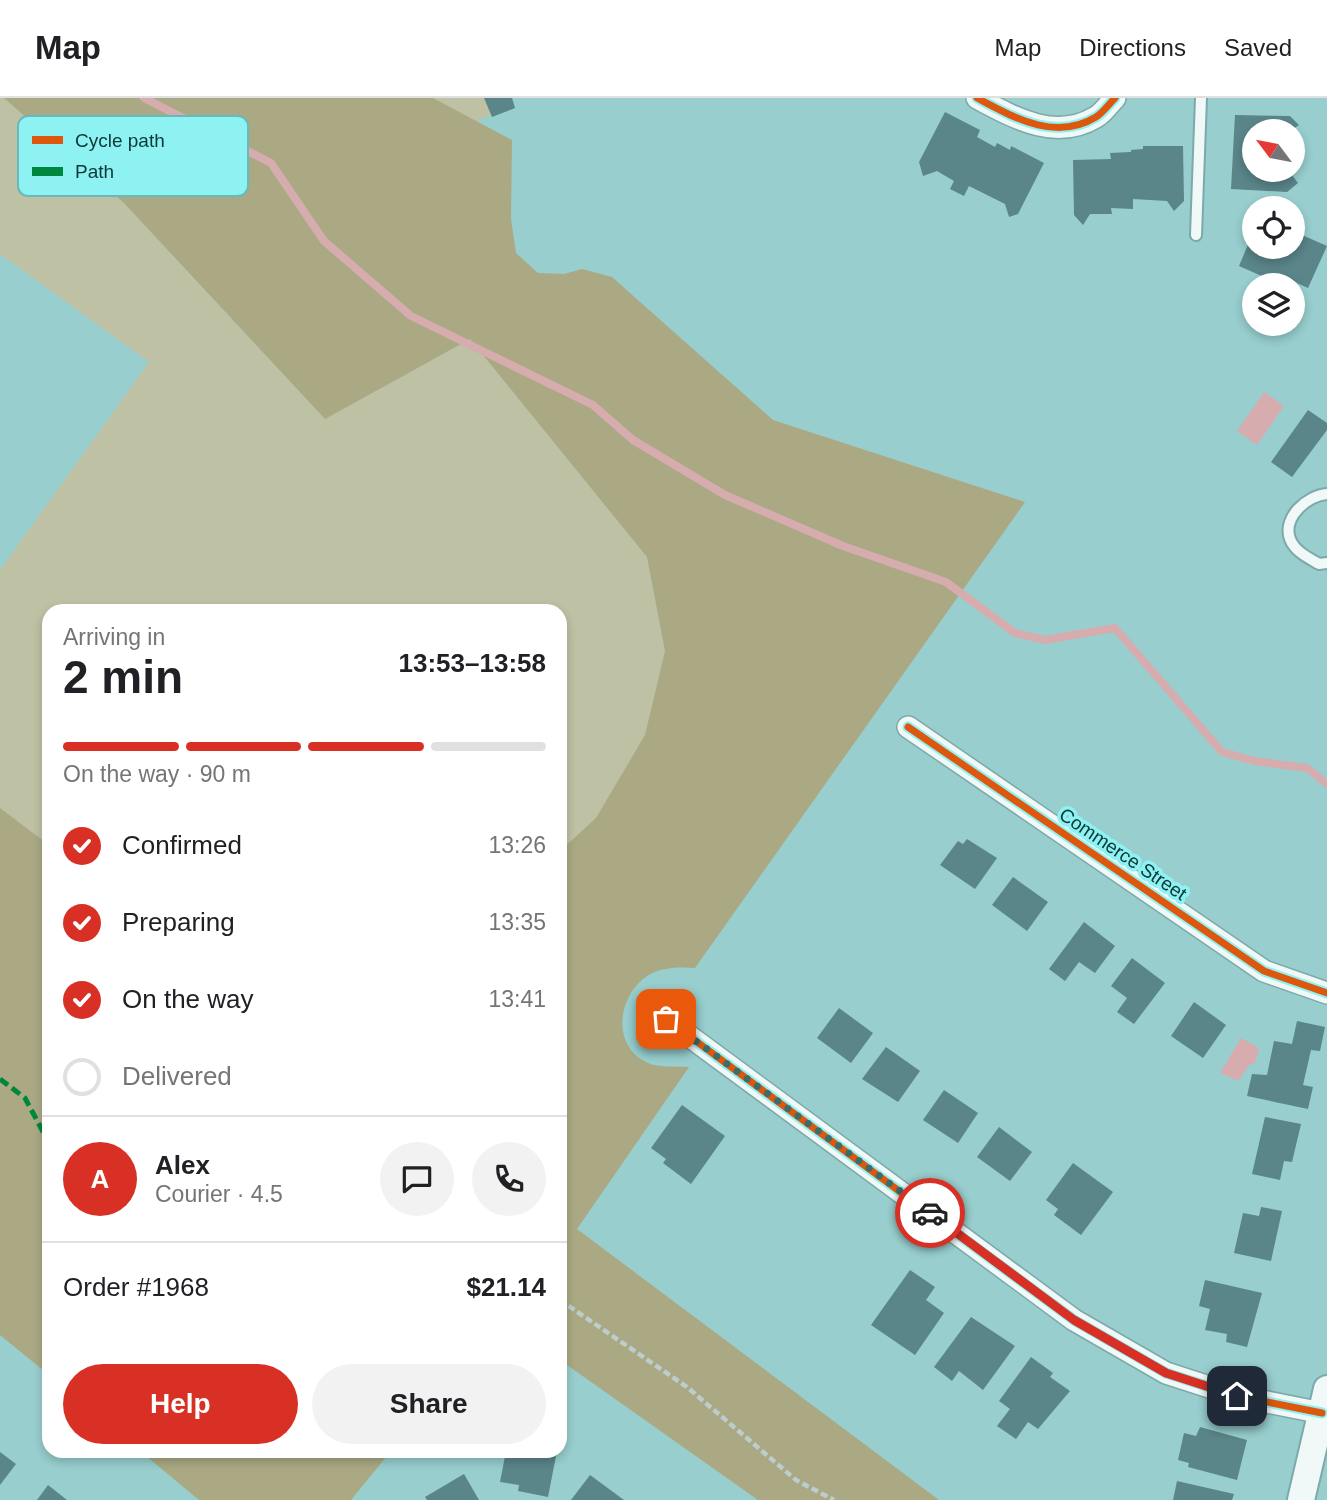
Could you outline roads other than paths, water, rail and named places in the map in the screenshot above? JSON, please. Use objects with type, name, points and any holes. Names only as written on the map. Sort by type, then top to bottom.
[{"type":"street","points":[[977,98],[1029,125],[1066,126],[1096,118],[1115,98]]},
{"type":"street","name":"Commerce Street","points":[[908,727],[1265,971],[1327,993]]},
{"type":"street","points":[[666,1019],[1074,1320],[1166,1373],[1237,1396],[1324,1401],[1301,1500]]},
{"type":"lane","points":[[1196,234],[1201,98]]},
{"type":"lane","points":[[1327,494],[1301,504],[1291,521],[1290,538],[1299,552],[1319,564],[1327,563]]},
{"type":"waterway","points":[[144,98],[179,116]]},
{"type":"waterway","points":[[248,151],[271,163],[324,241],[411,316],[593,405],[633,440],[725,495],[843,546],[946,582],[1015,633],[1045,640],[1115,628],[1222,752],[1254,761],[1307,768],[1327,784]]}]
